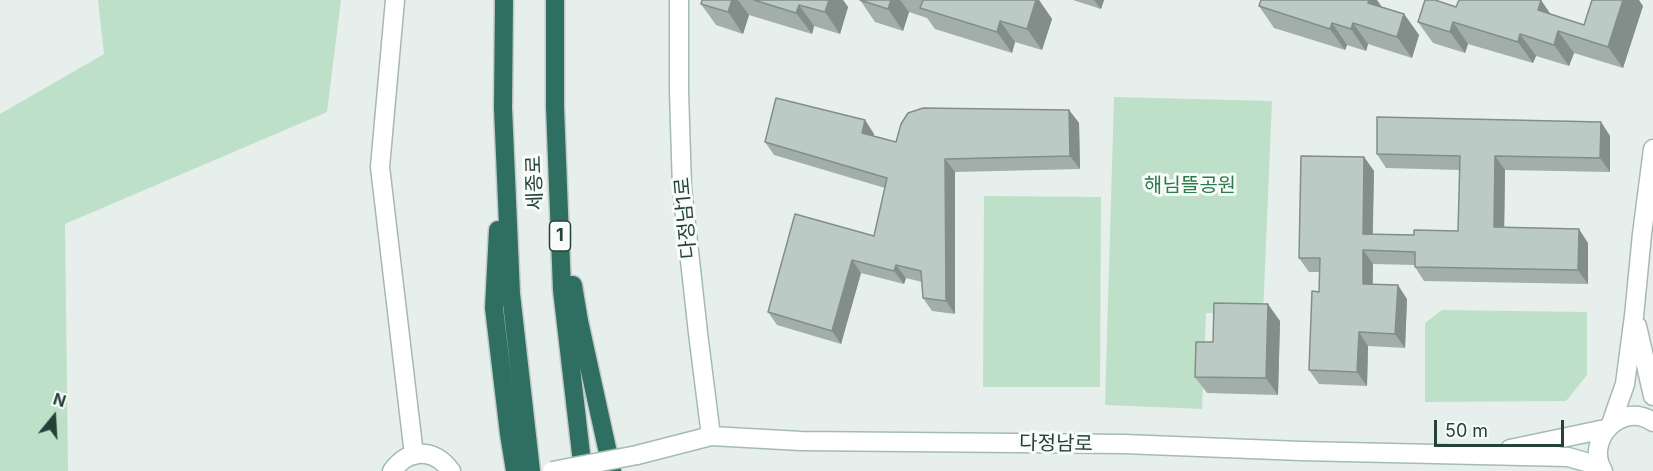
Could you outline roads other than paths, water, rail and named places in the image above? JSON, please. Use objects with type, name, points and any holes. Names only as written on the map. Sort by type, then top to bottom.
[{"type":"highway","name":"세종로","points":[[504,0],[503,108],[511,294],[531,471]]},
{"type":"highway","name":"세종로","points":[[555,0],[555,107],[562,290],[583,471]]},
{"type":"highway","points":[[503,108],[494,308],[508,434],[516,471]]},
{"type":"highway","points":[[558,196],[579,321],[612,471]]},
{"type":"street","points":[[395,0],[380,167],[414,455]]},
{"type":"street","name":"다정남1로","points":[[679,0],[682,188],[711,436]]},
{"type":"street","points":[[1602,469],[1597,454],[1599,441],[1608,426],[1625,384],[1653,149]]},
{"type":"street","points":[[1634,316],[1653,396]]},
{"type":"street","points":[[1478,455],[1608,426],[1623,417],[1636,416],[1653,422]]},
{"type":"street","name":"다정남로","points":[[552,471],[637,455],[711,436],[801,441],[1124,444],[1319,452],[1478,455]]},
{"type":"street","points":[[392,471],[400,461],[422,454],[444,461],[451,471]]},
{"type":"street","points":[[1478,455],[1568,457],[1602,469]]},
{"type":"park label","name":"해님뜰공원","points":[[1190,186]]}]
